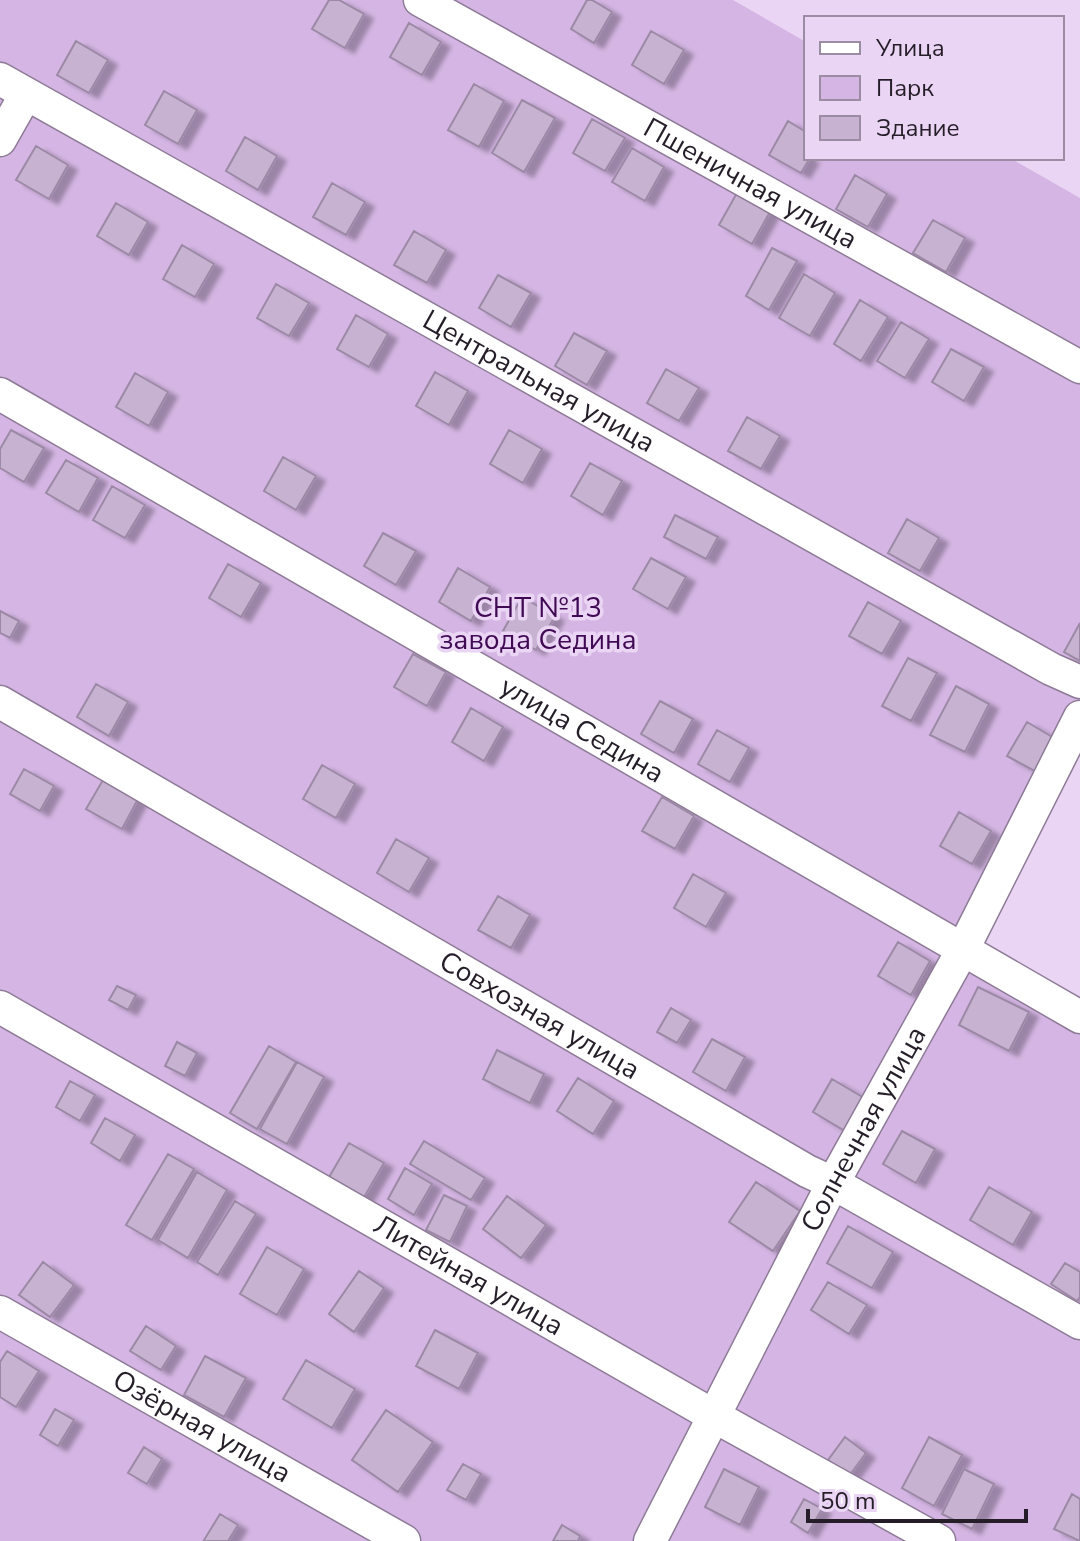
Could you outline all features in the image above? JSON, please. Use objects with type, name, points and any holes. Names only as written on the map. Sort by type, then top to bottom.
[{"type":"street","name":"Пшеничная улица","points":[[420,0],[1080,367]]},
{"type":"street","points":[[0,140],[13,86]]},
{"type":"street","name":"Центральная улица","points":[[13,86],[1037,661],[1080,682]]},
{"type":"street","name":"улица Седина","points":[[0,394],[1080,1017]]},
{"type":"street","name":"Совхозная улица","points":[[0,702],[807,1171],[1080,1323]]},
{"type":"street","name":"Солнечная улица","points":[[650,1541],[833,1183],[962,951],[1080,717]]},
{"type":"street","name":"Литейная улица","points":[[0,1007],[714,1416],[939,1541]]},
{"type":"street","name":"Озёрная улица","points":[[0,1312],[404,1541]]},
{"type":"green space","name":"СНТ №13 завода Седина","points":[[0,0],[733,0],[804,41],[804,160],[1014,160],[1080,198],[1080,755],[975,949],[1080,1009],[1080,1541],[0,1541]]},
{"type":"building","points":[[329,0],[339,0],[364,14],[345,48],[312,29]]},
{"type":"building","points":[[587,0],[612,12],[594,43],[571,29]]},
{"type":"building","points":[[409,23],[441,42],[422,75],[390,57]]},
{"type":"building","points":[[651,31],[684,50],[664,84],[632,65]]},
{"type":"building","points":[[76,41],[108,60],[89,93],[57,75]]},
{"type":"building","points":[[474,84],[504,101],[479,147],[448,130]]},
{"type":"building","points":[[164,91],[197,110],[178,144],[145,125]]},
{"type":"building","points":[[522,100],[555,118],[524,172],[492,153]]},
{"type":"building","points":[[592,119],[625,138],[605,171],[573,153]]},
{"type":"building","points":[[788,121],[804,131],[804,160],[809,160],[801,173],[769,155]]},
{"type":"building","points":[[245,137],[277,156],[258,190],[226,171]]},
{"type":"building","points":[[36,146],[68,165],[49,199],[16,180]]},
{"type":"building","points":[[632,148],[664,167],[645,201],[612,182]]},
{"type":"building","points":[[855,175],[887,194],[868,227],[836,209]]},
{"type":"building","points":[[332,183],[365,202],[346,235],[313,217]]},
{"type":"building","points":[[738,191],[771,210],[752,244],[719,225]]},
{"type":"building","points":[[116,203],[148,222],[129,255],[97,236]]},
{"type":"building","points":[[933,220],[965,238],[946,272],[913,253]]},
{"type":"building","points":[[414,231],[446,250],[427,283],[394,265]]},
{"type":"building","points":[[182,245],[214,264],[195,297],[163,279]]},
{"type":"building","points":[[772,248],[797,261],[769,310],[746,296]]},
{"type":"building","points":[[804,274],[835,293],[810,336],[779,318]]},
{"type":"building","points":[[498,275],[531,293],[511,327],[479,308]]},
{"type":"building","points":[[276,284],[309,303],[289,336],[257,318]]},
{"type":"building","points":[[860,300],[888,317],[861,361],[834,344]]},
{"type":"building","points":[[356,315],[388,334],[369,367],[337,349]]},
{"type":"building","points":[[901,322],[929,339],[905,378],[877,361]]},
{"type":"building","points":[[574,333],[607,351],[587,385],[555,366]]},
{"type":"building","points":[[951,349],[984,367],[964,401],[932,382]]},
{"type":"building","points":[[666,369],[699,388],[679,421],[647,403]]},
{"type":"building","points":[[435,372],[468,391],[449,425],[416,406]]},
{"type":"building","points":[[135,373],[168,392],[149,426],[116,407]]},
{"type":"building","points":[[747,417],[780,436],[761,469],[728,451]]},
{"type":"building","points":[[11,430],[44,448],[24,482],[0,468],[0,449]]},
{"type":"building","points":[[509,430],[542,449],[523,483],[490,464]]},
{"type":"building","points":[[283,457],[316,476],[296,510],[264,491]]},
{"type":"building","points":[[66,460],[98,478],[79,512],[46,493]]},
{"type":"building","points":[[590,463],[622,481],[603,515],[571,496]]},
{"type":"building","points":[[112,486],[145,505],[125,538],[93,520]]},
{"type":"building","points":[[675,515],[718,537],[706,559],[664,537]]},
{"type":"building","points":[[907,519],[939,538],[920,571],[888,553]]},
{"type":"building","points":[[383,533],[416,551],[396,585],[364,566]]},
{"type":"building","points":[[651,558],[686,577],[668,609],[633,589]]},
{"type":"building","points":[[228,564],[261,583],[241,617],[209,598]]},
{"type":"building","points":[[458,568],[490,587],[471,621],[439,602]]},
{"type":"building","points":[[522,597],[555,616],[536,650],[503,631]]},
{"type":"building","points":[[868,602],[901,621],[882,654],[849,636]]},
{"type":"building","points":[[0,611],[19,621],[10,638],[0,633]]},
{"type":"building","points":[[1080,623],[1080,661],[1064,652]]},
{"type":"building","points":[[413,654],[446,672],[427,706],[394,687]]},
{"type":"building","points":[[908,658],[937,673],[911,721],[882,706]]},
{"type":"building","points":[[96,684],[128,702],[109,736],[77,717]]},
{"type":"building","points":[[956,686],[989,704],[965,752],[930,735]]},
{"type":"building","points":[[660,701],[693,719],[674,753],[641,734]]},
{"type":"building","points":[[471,708],[503,727],[484,761],[452,742]]},
{"type":"building","points":[[1027,722],[1059,741],[1040,774],[1007,756]]},
{"type":"building","points":[[717,730],[749,748],[730,782],[698,764]]},
{"type":"building","points":[[322,765],[355,784],[336,818],[303,799]]},
{"type":"building","points":[[24,769],[54,786],[40,811],[10,794]]},
{"type":"building","points":[[103,780],[138,799],[122,829],[86,809]]},
{"type":"building","points":[[662,797],[694,816],[675,849],[642,831]]},
{"type":"building","points":[[959,812],[991,831],[972,864],[940,846]]},
{"type":"building","points":[[396,839],[429,858],[409,892],[377,873]]},
{"type":"building","points":[[693,874],[726,893],[706,927],[674,908]]},
{"type":"building","points":[[498,896],[530,915],[511,948],[478,930]]},
{"type":"building","points":[[898,942],[930,961],[911,995],[878,976]]},
{"type":"building","points":[[117,986],[136,995],[128,1010],[109,1000]]},
{"type":"building","points":[[978,987],[1029,1012],[1009,1051],[959,1025]]},
{"type":"building","points":[[671,1008],[691,1020],[677,1043],[657,1032]]},
{"type":"building","points":[[712,1039],[745,1057],[726,1091],[693,1072]]},
{"type":"building","points":[[177,1042],[197,1053],[185,1076],[165,1066]]},
{"type":"building","points":[[269,1046],[296,1062],[257,1129],[230,1113]]},
{"type":"building","points":[[497,1050],[544,1074],[530,1103],[483,1079]]},
{"type":"building","points":[[297,1062],[324,1077],[287,1144],[260,1129]]},
{"type":"building","points":[[578,1078],[614,1101],[593,1134],[557,1111]]},
{"type":"building","points":[[832,1079],[864,1098],[845,1131],[813,1112]]},
{"type":"building","points":[[70,1081],[95,1095],[80,1121],[56,1107]]},
{"type":"building","points":[[105,1118],[135,1135],[120,1161],[91,1143]]},
{"type":"building","points":[[902,1131],[935,1149],[916,1183],[883,1164]]},
{"type":"building","points":[[424,1141],[485,1178],[471,1200],[410,1164]]},
{"type":"building","points":[[349,1143],[384,1163],[360,1204],[325,1184]]},
{"type":"building","points":[[168,1154],[194,1169],[152,1240],[126,1225]]},
{"type":"building","points":[[405,1168],[432,1184],[414,1215],[388,1199]]},
{"type":"building","points":[[197,1172],[227,1190],[188,1258],[158,1240]]},
{"type":"building","points":[[756,1182],[800,1211],[773,1251],[729,1222]]},
{"type":"building","points":[[989,1187],[1032,1212],[1013,1245],[970,1220]]},
{"type":"building","points":[[444,1195],[467,1206],[450,1242],[426,1230]]},
{"type":"building","points":[[507,1196],[546,1225],[521,1258],[483,1229]]},
{"type":"building","points":[[235,1201],[256,1214],[218,1275],[197,1262]]},
{"type":"building","points":[[848,1226],[893,1252],[872,1288],[827,1263]]},
{"type":"building","points":[[267,1247],[304,1269],[277,1315],[240,1294]]},
{"type":"building","points":[[43,1262],[74,1285],[50,1317],[19,1295]]},
{"type":"building","points":[[1065,1263],[1080,1272],[1080,1297],[1077,1301],[1051,1284]]},
{"type":"building","points":[[359,1271],[384,1288],[354,1332],[329,1314]]},
{"type":"building","points":[[828,1282],[867,1305],[849,1334],[811,1310]]},
{"type":"building","points":[[146,1326],[176,1346],[161,1370],[130,1351]]},
{"type":"building","points":[[435,1330],[478,1353],[459,1389],[416,1366]]},
{"type":"building","points":[[7,1351],[39,1371],[16,1407],[0,1397],[0,1362]]},
{"type":"building","points":[[205,1356],[246,1378],[224,1417],[184,1395]]},
{"type":"building","points":[[306,1360],[355,1389],[332,1428],[283,1399]]},
{"type":"building","points":[[55,1409],[74,1420],[58,1446],[40,1435]]},
{"type":"building","points":[[386,1410],[433,1442],[398,1492],[352,1460]]},
{"type":"building","points":[[845,1437],[866,1453],[849,1476],[828,1460]]},
{"type":"building","points":[[929,1437],[962,1455],[934,1506],[902,1488]]},
{"type":"building","points":[[144,1447],[162,1459],[147,1484],[128,1473]]},
{"type":"building","points":[[463,1464],[481,1474],[466,1500],[447,1490]]},
{"type":"building","points":[[724,1469],[759,1487],[740,1525],[705,1507]]},
{"type":"building","points":[[964,1469],[994,1484],[972,1529],[942,1514]]},
{"type":"building","points":[[1072,1494],[1080,1499],[1080,1541],[1054,1529]]},
{"type":"building","points":[[804,1499],[822,1509],[808,1533],[791,1522]]},
{"type":"building","points":[[220,1514],[238,1525],[228,1541],[204,1540]]},
{"type":"building","points":[[562,1525],[580,1536],[578,1541],[553,1541]]}]
